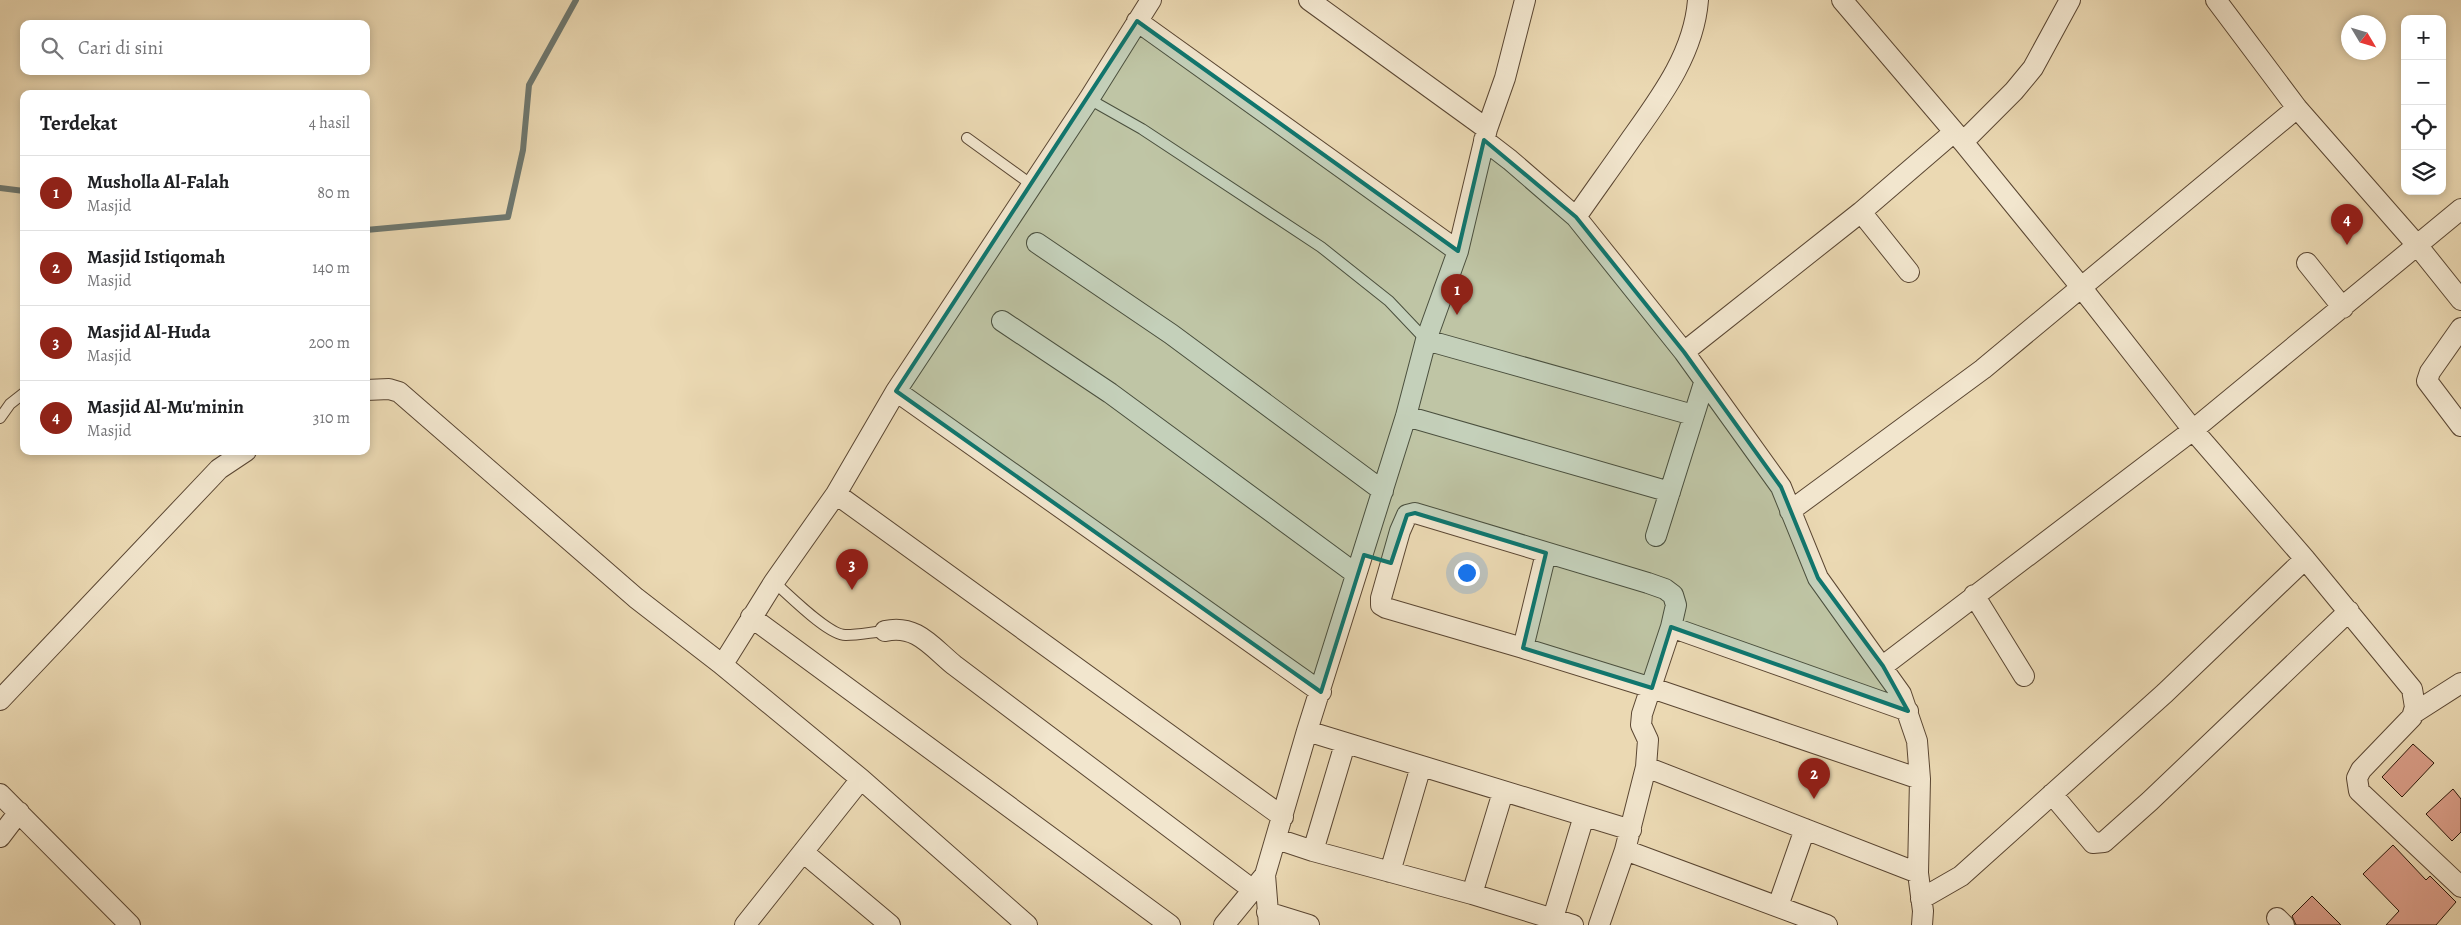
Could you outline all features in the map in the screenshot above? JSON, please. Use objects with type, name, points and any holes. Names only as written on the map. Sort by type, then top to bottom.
[{"type":"street","points":[[720,663],[728,656],[774,582],[836,494],[896,391],[1089,99],[1151,0]]},
{"type":"street","points":[[1309,0],[1486,135],[1510,160],[1576,217],[1684,352],[1704,383],[1781,487],[1818,578],[1883,666],[1901,694],[1908,711],[1917,741],[1920,779],[1918,872],[1922,912],[1938,925]]},
{"type":"street","points":[[1224,925],[1259,883],[1276,839],[1307,731],[1321,692],[1406,416],[1426,340],[1458,251],[1486,135],[1506,78],[1525,0]]},
{"type":"street","points":[[1576,217],[1669,86],[1691,34],[1697,16],[1698,0]]},
{"type":"street","points":[[1842,0],[1959,137],[2081,287],[2193,430],[2349,611],[2412,689],[2415,701],[2414,713]]},
{"type":"street","points":[[1684,352],[1959,137],[2014,91],[2033,68],[2070,0]]},
{"type":"street","points":[[2216,0],[2297,108],[2417,245],[2461,300]]},
{"type":"street","points":[[1137,21],[1458,251]]},
{"type":"street","points":[[1790,511],[1983,369],[2297,108]]},
{"type":"street","points":[[1883,666],[2193,430],[2461,209]]},
{"type":"street","points":[[1861,212],[1909,272]]},
{"type":"street","points":[[1037,243],[1171,334],[1383,491]]},
{"type":"street","points":[[2307,263],[2343,308]]},
{"type":"street","points":[[1002,321],[1110,393],[1356,574]]},
{"type":"street","points":[[2461,328],[2430,372],[2427,381],[2461,426]]},
{"type":"street","points":[[1426,340],[1693,415]]},
{"type":"street","points":[[1656,536],[1704,383]]},
{"type":"street","points":[[370,390],[389,389],[399,392],[636,598],[720,663],[861,779],[1027,925]]},
{"type":"street","points":[[896,391],[1321,692]]},
{"type":"street","points":[[1406,416],[1670,492]]},
{"type":"street","points":[[0,700],[219,469],[240,455]]},
{"type":"street","points":[[836,494],[1283,817]]},
{"type":"street","points":[[1600,925],[1631,830],[1646,767],[1648,740],[1641,725],[1642,714],[1652,688],[1672,627],[1676,605],[1673,595],[1665,589],[1415,513],[1407,515],[1400,530],[1381,598],[1382,605],[1386,608],[1652,688],[1920,779]]},
{"type":"street","points":[[1523,648],[1546,553]]},
{"type":"street","points":[[1364,555],[1391,562]]},
{"type":"street","points":[[1922,912],[2165,693],[2305,559]]},
{"type":"street","points":[[1974,595],[2024,676]]},
{"type":"street","points":[[2052,794],[2093,843],[2104,842],[2150,801],[2349,611]]},
{"type":"street","points":[[751,617],[1170,925]]},
{"type":"street","points":[[1672,627],[1908,711]]},
{"type":"street","points":[[885,631],[898,628],[914,632],[954,665],[1259,883],[1268,918],[1309,925]]},
{"type":"street","points":[[2461,683],[2414,713],[2406,726],[2361,770],[2357,778],[2359,792],[2461,888]]},
{"type":"street","points":[[1307,731],[1631,830]]},
{"type":"street","points":[[1313,851],[1345,744]]},
{"type":"street","points":[[1390,872],[1422,766]]},
{"type":"street","points":[[1646,767],[1918,872]]},
{"type":"street","points":[[756,921],[803,852],[861,779]]},
{"type":"street","points":[[1472,894],[1503,792]]},
{"type":"street","points":[[0,794],[130,925]]},
{"type":"street","points":[[0,838],[19,812]]},
{"type":"street","points":[[1553,918],[1584,816]]},
{"type":"street","points":[[1778,906],[1805,829]]},
{"type":"street","points":[[1276,839],[1313,851],[1472,894],[1573,925]]},
{"type":"street","points":[[1625,850],[1827,925]]},
{"type":"street","points":[[803,852],[890,925]]},
{"type":"lane","points":[[1089,99],[1142,129],[1321,247],[1389,301],[1426,340]]},
{"type":"lane","points":[[967,138],[1032,185]]},
{"type":"lane","points":[[0,418],[10,404],[20,396]]},
{"type":"lane","points":[[774,582],[818,621],[837,633],[844,636],[885,631]]},
{"type":"highlighted area","points":[[1137,21],[1458,251],[1484,140],[1576,217],[1684,352],[1781,487],[1818,578],[1883,666],[1908,711],[1671,627],[1652,688],[1523,648],[1546,553],[1415,513],[1407,515],[1391,563],[1364,555],[1321,692],[896,391]]},
{"type":"building","points":[[2413,744],[2434,763],[2402,797],[2382,777]]},
{"type":"building","points":[[2453,789],[2461,799],[2461,832],[2452,841],[2426,814]]},
{"type":"building","points":[[2393,845],[2426,880],[2430,876],[2456,902],[2436,925],[2386,925],[2399,911],[2363,874]]},
{"type":"building","points":[[2312,896],[2341,925],[2296,925],[2292,916]]},
{"type":"waterway","points":[[370,230],[508,217],[523,150],[529,85],[576,0]]},
{"type":"waterway","points":[[0,188],[20,190]]},
{"type":"place","name":"Masjid Al-Mu'minin","points":[[2347,245]]},
{"type":"place","name":"Musholla Al-Falah","points":[[1457,315]]},
{"type":"place","name":"Masjid Al-Huda","points":[[852,590]]},
{"type":"place","name":"Masjid Istiqomah","points":[[1814,799]]}]
